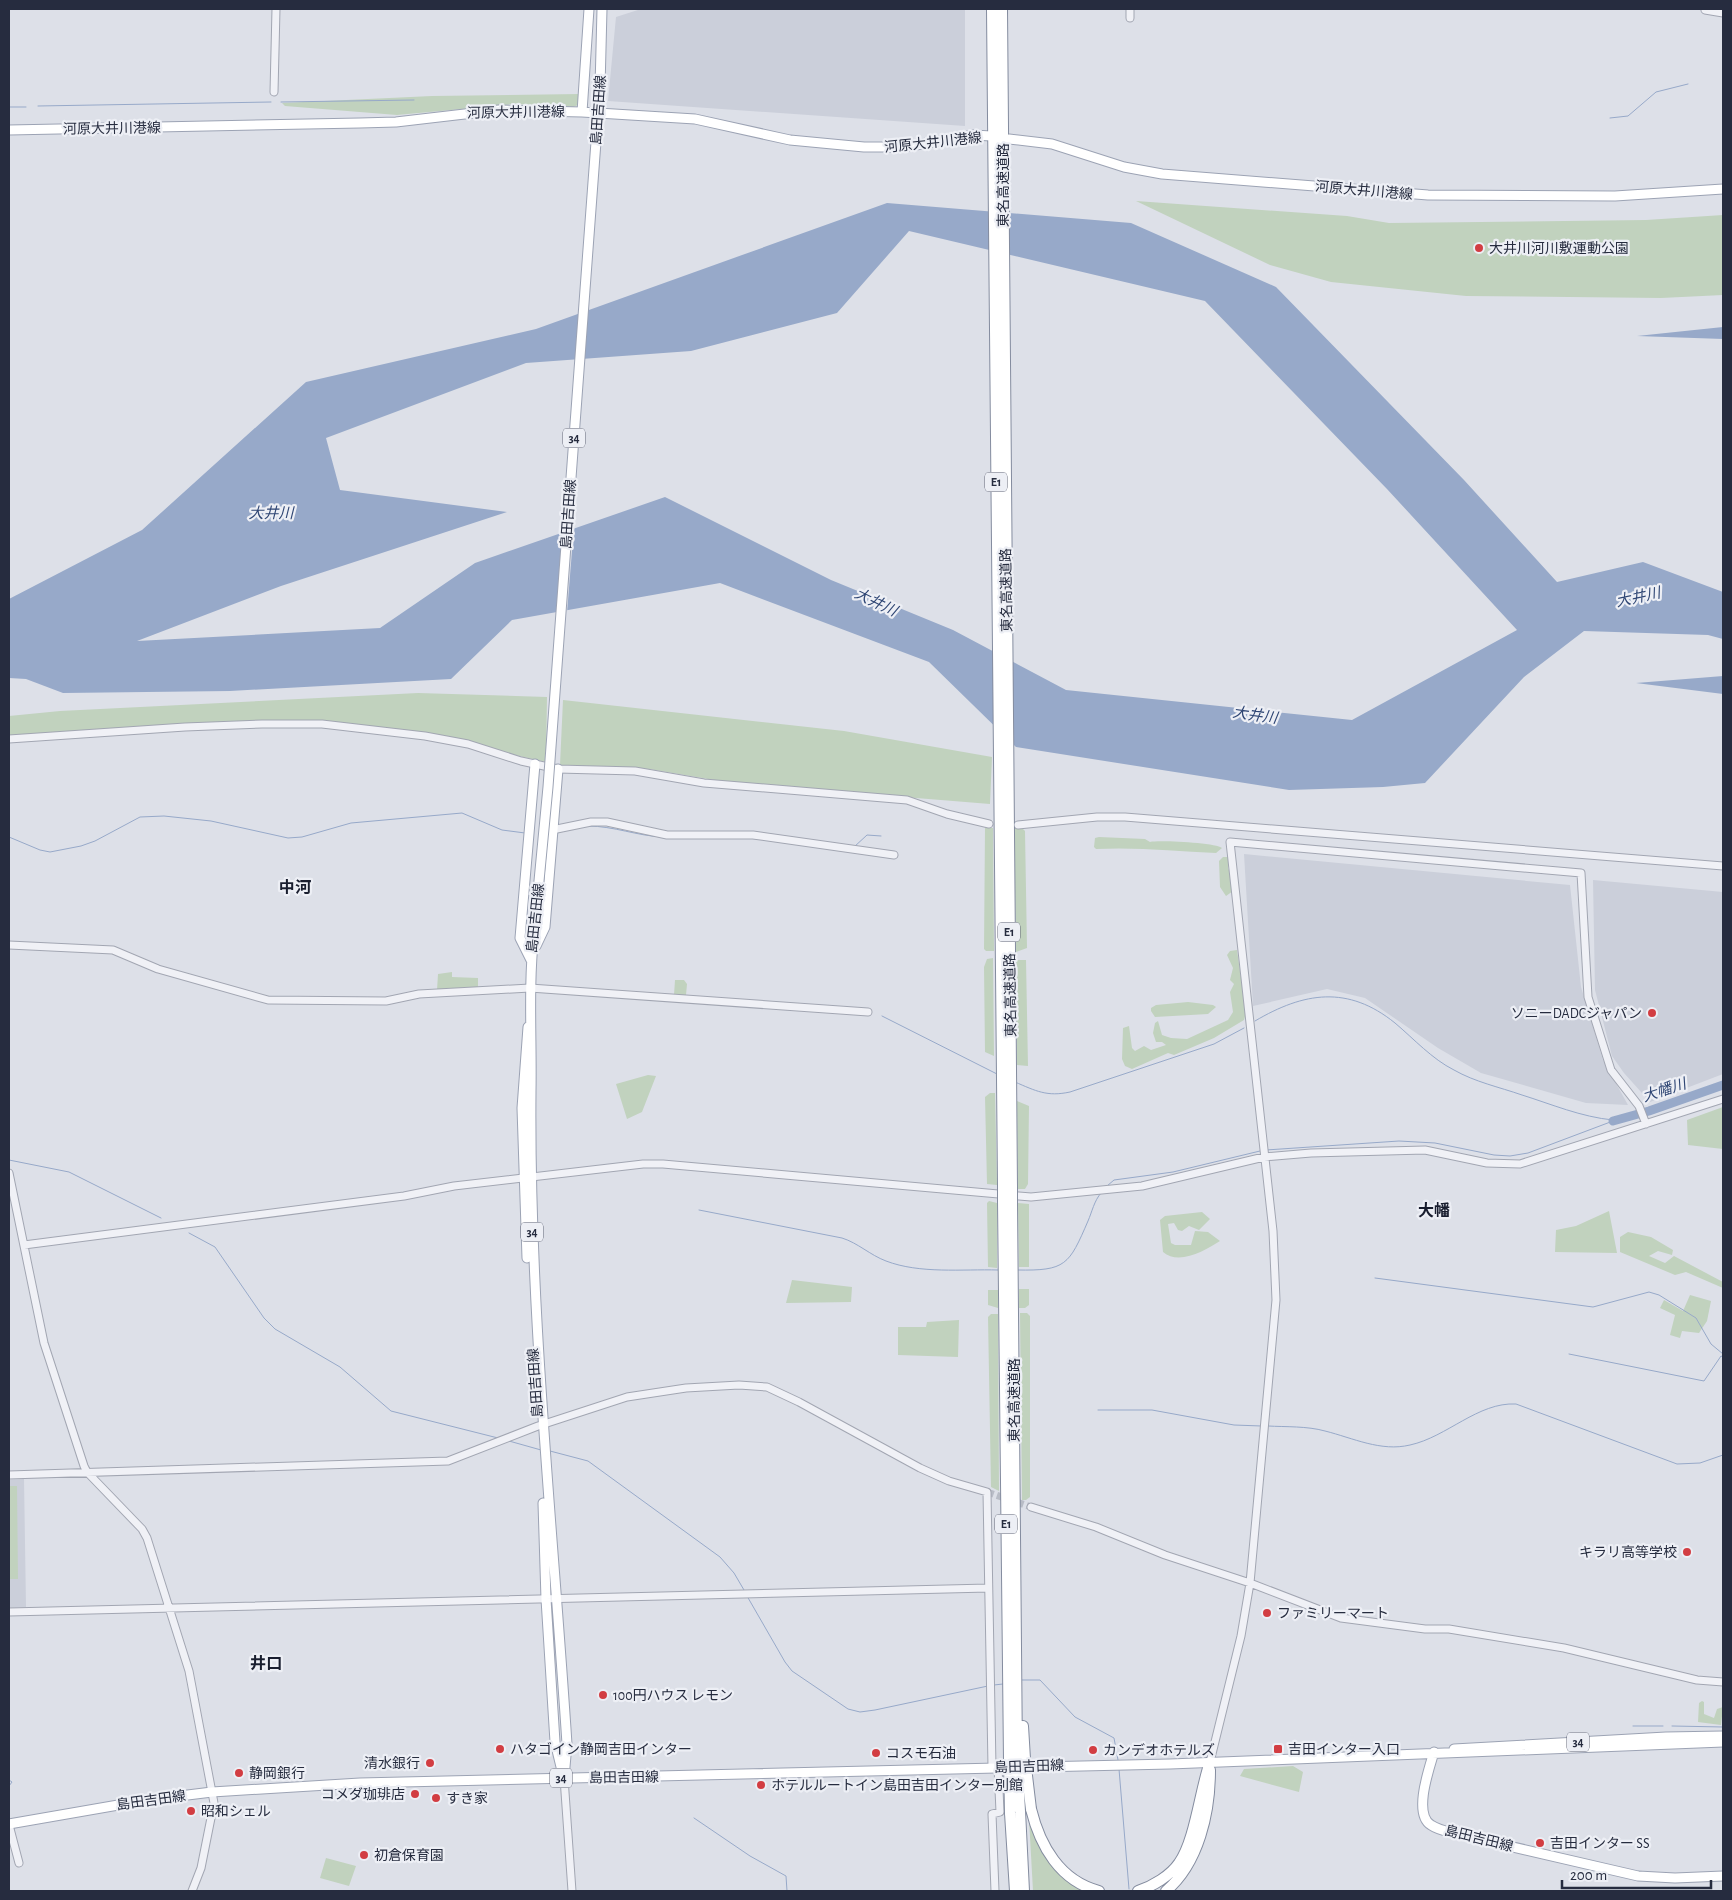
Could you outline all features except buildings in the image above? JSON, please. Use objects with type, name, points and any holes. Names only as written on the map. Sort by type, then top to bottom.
[{"type":"highway","name":"東名高速道路","points":[[992,9],[999,166]]},
{"type":"highway","name":"東名高速道路","points":[[1002,9],[999,166],[1004,799],[1002,1061],[1006,1096],[1008,1186],[1008,1288],[1017,1759]]},
{"type":"highway","name":"東名高速道路","points":[[1004,799],[1012,1065],[1006,1096]]},
{"type":"highway","name":"東名高速道路","points":[[1008,1288],[1016,1608],[1017,1759],[1013,1858],[1014,1891]]},
{"type":"highway","points":[[1017,1759],[1041,1841],[1055,1862],[1075,1880],[1100,1891]]},
{"type":"highway","points":[[1153,1891],[1173,1874],[1179,1864],[1190,1834],[1210,1762]]},
{"type":"highway","points":[[1166,1891],[1189,1864],[1196,1849],[1210,1798],[1210,1762]]},
{"type":"highway","name":"東名高速道路","points":[[1015,1812],[1024,1891]]},
{"type":"highway","points":[[1138,1891],[1157,1882],[1179,1864]]},
{"type":"main road","points":[[582,112],[589,9]]},
{"type":"main road","name":"島田吉田線","points":[[564,1778],[567,1744],[557,1599],[540,1426],[522,1108],[526,1039],[530,1016],[531,961],[548,787],[600,88],[603,10]]},
{"type":"main road","name":"河原大井川港線","points":[[9,130],[396,122],[499,110],[582,112],[695,120],[790,140],[864,148],[904,147],[974,135],[991,136]]},
{"type":"main road","name":"河原大井川港線","points":[[1009,139],[1052,144],[1124,167],[1162,174],[1428,195],[1615,196],[1723,189]]},
{"type":"main road","points":[[531,961],[520,938],[534,764]]},
{"type":"main road","points":[[531,961],[545,927],[558,769]]},
{"type":"main road","points":[[528,834],[552,835]]},
{"type":"main road","name":"島田吉田線","points":[[542,1450],[546,1599],[555,1742],[564,1778]]},
{"type":"main road","name":"島田吉田線","points":[[1434,1752],[1469,1746],[1723,1736]]},
{"type":"main road","name":"島田吉田線","points":[[9,1824],[147,1800],[212,1792],[360,1783],[1210,1762],[1434,1752],[1534,1751],[1723,1742]]},
{"type":"main road","name":"島田吉田線","points":[[1434,1752],[1422,1805],[1423,1815],[1430,1825],[1456,1834],[1638,1876],[1675,1878],[1723,1876]]},
{"type":"street","points":[[274,92],[276,9]]},
{"type":"street","points":[[1130,9],[1130,18]]},
{"type":"street","points":[[1705,10],[1723,13]]},
{"type":"street","points":[[9,740],[185,727],[322,724],[425,736],[468,744],[534,764],[558,769],[635,771],[704,783],[907,800],[947,814],[989,824]]},
{"type":"street","points":[[1018,824],[1097,817],[1125,817],[1723,866]]},
{"type":"street","points":[[552,835],[591,822],[607,822],[667,835],[753,835],[894,855]]},
{"type":"street","points":[[1210,1762],[1238,1651],[1250,1583],[1274,1341],[1276,1272],[1230,842],[1582,873],[1588,997],[1611,1070],[1639,1106],[1645,1121]]},
{"type":"street","points":[[9,944],[113,950],[166,972],[268,1000],[386,1001],[419,994],[530,988],[868,1012]]},
{"type":"street","points":[[24,1245],[404,1196],[454,1186],[663,1164],[1031,1197],[1114,1190],[1155,1183],[1264,1157],[1400,1149],[1425,1150],[1487,1164],[1520,1164],[1645,1121],[1723,1099]]},
{"type":"street","points":[[9,1173],[44,1343],[87,1472],[142,1530],[152,1550],[189,1671],[212,1792],[214,1813],[201,1868],[192,1891]]},
{"type":"street","points":[[9,1475],[448,1461],[540,1426],[639,1394],[721,1386],[767,1387],[799,1402],[920,1468],[949,1480],[988,1492],[990,1686],[1000,1812],[992,1814],[995,1891]]},
{"type":"street","points":[[1032,1507],[1096,1527],[1165,1555],[1250,1583],[1340,1618],[1408,1627],[1449,1629],[1564,1648],[1697,1680],[1723,1682]]},
{"type":"street","points":[[9,1612],[988,1588]]},
{"type":"street","points":[[564,1778],[572,1891]]},
{"type":"street","points":[[9,1824],[19,1864]]},
{"type":"shaded area","points":[[641,9],[965,9],[965,126],[608,101],[616,17]]},
{"type":"shaded area","points":[[1244,854],[1570,885],[1581,987],[1603,1060],[1628,1105],[1586,1103],[1481,1073],[1438,1048],[1365,998],[1327,989],[1253,1006]]},
{"type":"shaded area","points":[[1593,880],[1723,892],[1723,1074],[1650,1102],[1624,1073],[1612,1056],[1595,990]]},
{"type":"shaded area","points":[[24,1479],[26,1607],[9,1608],[9,1480]]},
{"type":"green space","points":[[580,94],[578,105],[573,107],[514,104],[397,115],[285,106],[282,103],[432,96]]},
{"type":"green space","name":"大井川河川敷運動公園","points":[[1136,201],[1347,216],[1389,223],[1646,220],[1723,215],[1723,295],[1661,298],[1466,296],[1331,282],[1270,265]]},
{"type":"green space","points":[[418,693],[547,697],[546,762],[412,732],[296,721],[9,740],[9,716],[60,711]]},
{"type":"green space","points":[[563,700],[844,731],[992,757],[990,804],[732,783],[649,769],[560,765]]},
{"type":"green space","points":[[1021,827],[1025,831],[1027,948],[1016,952],[1014,828]]},
{"type":"green space","points":[[985,828],[993,828],[994,951],[986,951],[984,949]]},
{"type":"green space","points":[[1095,838],[1145,839],[1150,842],[1199,843],[1222,848],[1216,853],[1096,849],[1094,847]]},
{"type":"green space","points":[[1223,857],[1228,857],[1230,862],[1228,868],[1233,891],[1226,896],[1220,887],[1219,861]]},
{"type":"green space","points":[[1237,950],[1246,1013],[1244,1020],[1214,1038],[1174,1055],[1168,1053],[1132,1069],[1125,1066],[1122,1059],[1123,1028],[1129,1026],[1132,1048],[1135,1051],[1144,1046],[1151,1050],[1166,1045],[1162,1042],[1156,1042],[1153,1033],[1155,1023],[1158,1021],[1162,1035],[1171,1038],[1187,1039],[1228,1020],[1233,1012],[1230,992],[1234,984],[1230,980],[1233,968],[1227,955],[1230,951]]},
{"type":"green space","points":[[993,958],[994,1056],[985,1052],[984,967],[987,959]]},
{"type":"green space","points":[[1016,960],[1026,960],[1028,1066],[1017,1065]]},
{"type":"green space","points":[[452,972],[452,977],[478,978],[478,988],[437,990],[438,974]]},
{"type":"green space","points":[[675,980],[684,980],[687,984],[686,995],[674,995]]},
{"type":"green space","points":[[1188,1002],[1216,1007],[1208,1014],[1155,1017],[1151,1011],[1151,1008],[1156,1005]]},
{"type":"green space","points":[[648,1075],[656,1076],[642,1112],[627,1119],[616,1084]]},
{"type":"green space","points":[[990,1093],[995,1093],[997,1185],[987,1184],[985,1097]]},
{"type":"green space","points":[[1017,1101],[1029,1106],[1028,1184],[1025,1189],[1018,1189]]},
{"type":"green space","points":[[1723,1107],[1723,1149],[1688,1145],[1687,1120]]},
{"type":"green space","points":[[989,1201],[997,1203],[997,1268],[988,1267],[987,1203]]},
{"type":"green space","points":[[1018,1203],[1029,1204],[1029,1267],[1019,1267]]},
{"type":"green space","points":[[1609,1211],[1617,1253],[1555,1252],[1556,1230],[1576,1226]]},
{"type":"green space","points":[[1202,1212],[1210,1219],[1199,1230],[1189,1226],[1182,1231],[1178,1230],[1174,1223],[1168,1224],[1171,1243],[1175,1245],[1191,1245],[1195,1231],[1208,1232],[1220,1241],[1200,1252],[1184,1257],[1169,1256],[1163,1252],[1160,1220],[1165,1216]]},
{"type":"green space","points":[[1628,1232],[1651,1237],[1673,1250],[1672,1255],[1658,1251],[1649,1256],[1665,1263],[1674,1256],[1723,1282],[1723,1288],[1686,1272],[1675,1275],[1620,1252],[1620,1237]]},
{"type":"green space","points":[[792,1280],[852,1287],[851,1302],[786,1303]]},
{"type":"green space","points":[[1019,1289],[1029,1289],[1029,1305],[1025,1308],[1019,1308]]},
{"type":"green space","points":[[988,1290],[998,1290],[998,1308],[988,1305]]},
{"type":"green space","points":[[1690,1295],[1711,1301],[1707,1321],[1699,1333],[1682,1331],[1680,1338],[1670,1335],[1675,1315],[1660,1308],[1664,1300],[1683,1311]]},
{"type":"green space","points":[[1020,1313],[1027,1313],[1030,1316],[1030,1497],[1026,1500],[1022,1500]]},
{"type":"green space","points":[[991,1314],[998,1314],[999,1491],[991,1487],[988,1317]]},
{"type":"green space","points":[[959,1320],[958,1357],[898,1355],[898,1327],[926,1327],[927,1322]]},
{"type":"green space","points":[[9,1486],[17,1486],[18,1579],[9,1579]]},
{"type":"green space","points":[[1704,1702],[1704,1714],[1714,1718],[1717,1709],[1723,1707],[1721,1725],[1698,1722],[1699,1703]]},
{"type":"green space","points":[[1293,1766],[1303,1772],[1299,1792],[1240,1776],[1244,1769]]},
{"type":"green space","points":[[1029,1819],[1034,1835],[1043,1852],[1090,1891],[1033,1891]]},
{"type":"green space","points":[[326,1858],[356,1866],[349,1886],[320,1878]]},
{"type":"water","name":"大井川","points":[[887,203],[1131,223],[1276,287],[1464,480],[1557,582],[1643,562],[1723,592],[1723,639],[1708,635],[1584,631],[1524,677],[1425,783],[1383,787],[1289,790],[1016,747],[929,662],[720,583],[512,620],[451,679],[230,691],[63,693],[26,679],[9,678],[9,599],[142,530],[306,382],[536,329]],"holes":[[[909,231],[1205,301],[1387,489],[1517,630],[1352,720],[1066,690],[953,630],[831,580],[665,497],[475,563],[380,628],[137,641],[281,586],[507,512],[340,490],[326,438],[526,363],[691,351],[837,313]]]},
{"type":"water","points":[[1723,327],[1723,339],[1637,336]]},
{"type":"water","points":[[1723,676],[1723,694],[1636,683]]},
{"type":"pier","points":[[574,526],[567,613],[558,614],[564,529]]},
{"type":"waterway","points":[[1610,118],[1628,116],[1656,92],[1688,84]]},
{"type":"waterway","points":[[281,102],[414,100]]},
{"type":"waterway","points":[[38,106],[271,102]]},
{"type":"waterway","points":[[9,107],[26,107]]},
{"type":"waterway","points":[[9,837],[40,850],[50,852],[81,846],[95,841],[140,817],[164,816],[211,821],[288,838],[302,837],[351,823],[462,813],[502,830],[525,833]]},
{"type":"waterway","points":[[588,826],[663,837]]},
{"type":"waterway","points":[[854,847],[867,835],[881,836]]},
{"type":"waterway","points":[[687,838],[730,838]]},
{"type":"waterway","points":[[1255,1021],[1273,1011],[1308,999],[1343,998],[1378,1011],[1438,1060],[1470,1078],[1566,1110],[1613,1120]]},
{"type":"waterway","points":[[882,1016],[997,1074]]},
{"type":"waterway","points":[[1015,1082],[1048,1093],[1070,1092],[1214,1044],[1244,1028]]},
{"type":"waterway","name":"大幡川","points":[[1613,1121],[1649,1111],[1723,1085]]},
{"type":"waterway","points":[[1266,1150],[1399,1141],[1435,1143],[1494,1155],[1510,1156],[1528,1153],[1613,1121]]},
{"type":"waterway","points":[[1107,1186],[1114,1180],[1173,1172],[1260,1151]]},
{"type":"waterway","points":[[9,1160],[69,1172],[161,1218]]},
{"type":"waterway","points":[[1017,1270],[1046,1269],[1056,1267],[1064,1262],[1076,1247],[1101,1193]]},
{"type":"waterway","points":[[699,1210],[842,1238],[886,1261],[913,1268],[998,1270]]},
{"type":"waterway","points":[[189,1233],[215,1247],[264,1318],[275,1329],[340,1367],[391,1411],[498,1438]]},
{"type":"waterway","points":[[1375,1278],[1593,1307],[1649,1292],[1659,1295],[1696,1318],[1711,1344],[1723,1354]]},
{"type":"waterway","points":[[1569,1354],[1704,1381],[1721,1356],[1723,1357]]},
{"type":"waterway","points":[[1268,1426],[1311,1428],[1378,1445],[1399,1447],[1424,1441],[1489,1408],[1516,1404],[1677,1464],[1700,1463],[1723,1455]]},
{"type":"waterway","points":[[1098,1410],[1152,1410],[1234,1425],[1261,1426]]},
{"type":"waterway","points":[[509,1441],[541,1450]]},
{"type":"waterway","points":[[550,1451],[588,1461],[720,1557],[734,1573],[744,1590]]},
{"type":"waterway","points":[[747,1596],[792,1671],[848,1709],[860,1712],[875,1710],[988,1686]]},
{"type":"waterway","points":[[1021,1680],[1040,1680],[1075,1717],[1114,1738],[1118,1760]]},
{"type":"waterway","points":[[994,1685],[1003,1684]]},
{"type":"waterway","points":[[1633,1726],[1663,1726]]},
{"type":"waterway","points":[[1672,1726],[1723,1727]]},
{"type":"waterway","points":[[1119,1769],[1129,1889]]},
{"type":"waterway","points":[[9,1780],[12,1782],[9,1786]]},
{"type":"waterway","points":[[694,1818],[750,1856],[786,1876],[787,1891]]},
{"type":"tunnel","points":[[987,1492],[1031,1507]]},
{"type":"place","name":"大井川河川敷運動公園","points":[[1479,248]]},
{"type":"place","name":"ソニーDADCジャパン","points":[[1652,1013]]},
{"type":"place","name":"キラリ高等学校","points":[[1687,1552]]},
{"type":"place","name":"ファミリーマート","points":[[1267,1613]]},
{"type":"place","name":"100円ハウス レモン","points":[[603,1695]]},
{"type":"place","name":"ハタゴイン静岡吉田インター","points":[[500,1749]]},
{"type":"place","name":"吉田インター入口","points":[[1278,1749]]},
{"type":"place","name":"カンデオホテルズ","points":[[1093,1750]]},
{"type":"place","name":"コスモ石油","points":[[876,1753]]},
{"type":"place","name":"清水銀行","points":[[430,1763]]},
{"type":"place","name":"静岡銀行","points":[[239,1773]]},
{"type":"place","name":"ホテルルートイン島田吉田インター別館","points":[[761,1785]]},
{"type":"place","name":"コメダ珈琲店","points":[[415,1794]]},
{"type":"place","name":"すき家","points":[[436,1798]]},
{"type":"place","name":"昭和シェル","points":[[191,1811]]},
{"type":"place","name":"吉田インター SS","points":[[1540,1843]]},
{"type":"place","name":"初倉保育園","points":[[364,1855]]},
{"type":"district","name":"中河","points":[[295,887]]},
{"type":"district","name":"大幡","points":[[1434,1210]]},
{"type":"district","name":"井口","points":[[266,1663]]}]
